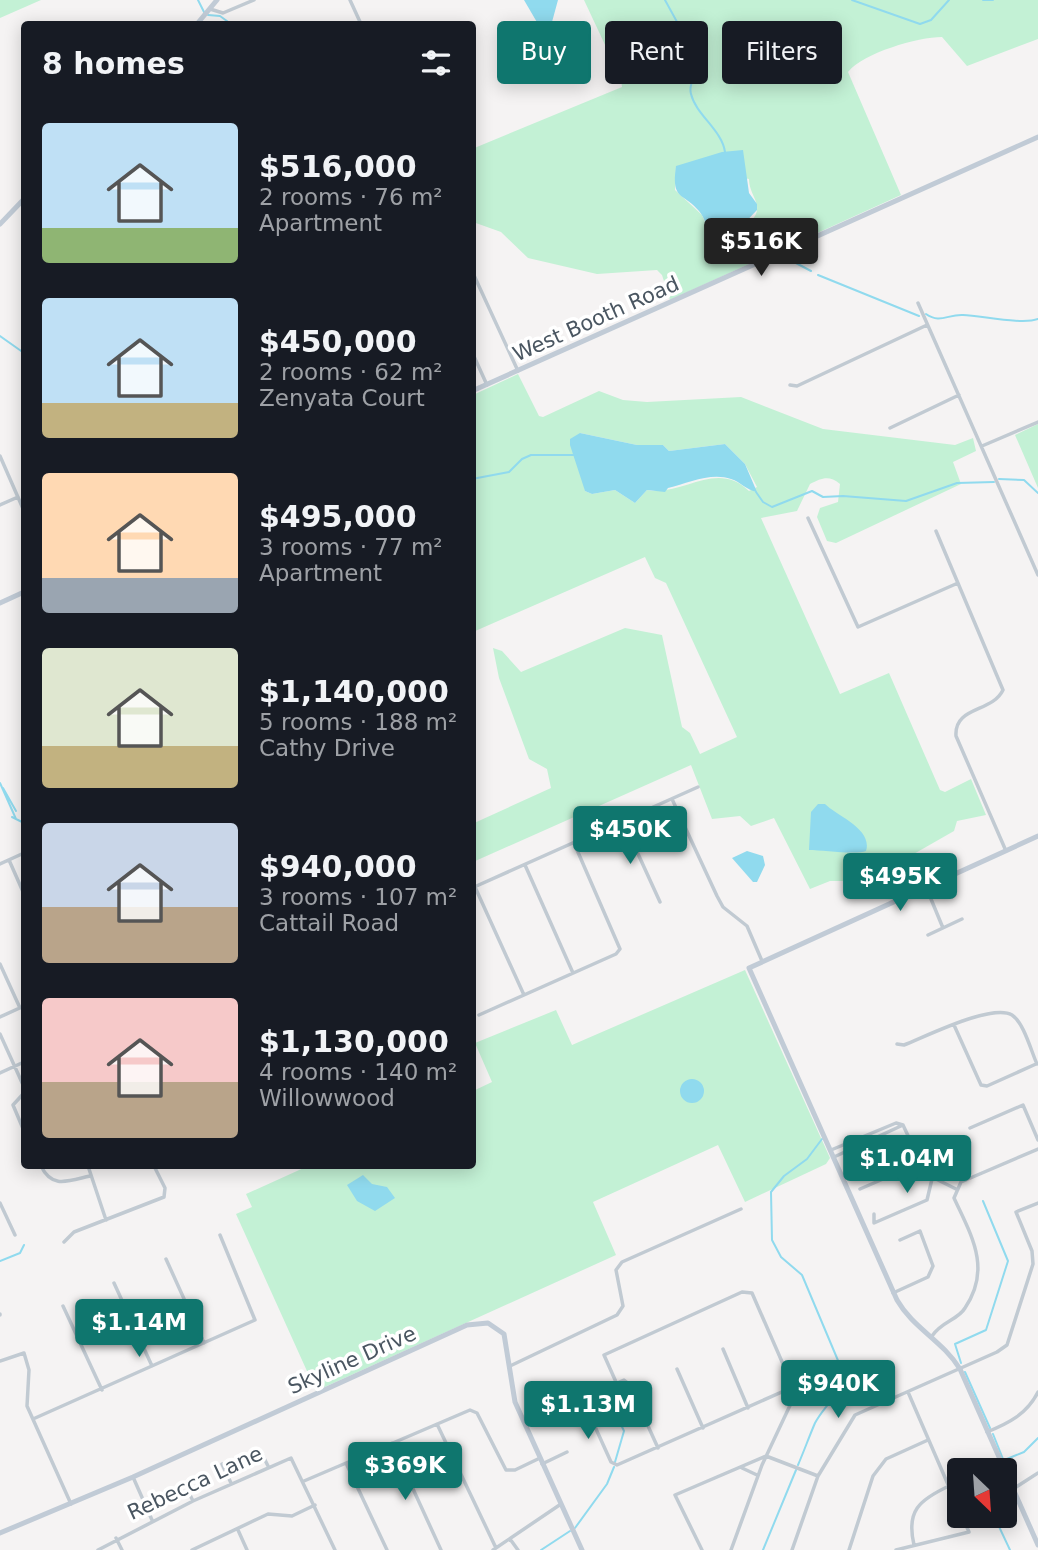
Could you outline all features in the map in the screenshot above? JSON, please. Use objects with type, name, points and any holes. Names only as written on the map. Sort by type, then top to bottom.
[{"type":"street","points":[[200,21],[217,0]]},
{"type":"street","points":[[210,9],[223,13],[254,0]]},
{"type":"street","points":[[350,0],[360,21]]},
{"type":"street","name":"West Booth Road","points":[[476,389],[1038,138]]},
{"type":"street","points":[[0,224],[21,202]]},
{"type":"street","points":[[476,280],[518,371]]},
{"type":"street","points":[[918,303],[1038,575]]},
{"type":"street","points":[[790,385],[797,386],[928,325]]},
{"type":"street","points":[[476,361],[487,385]]},
{"type":"street","points":[[890,428],[959,395]]},
{"type":"street","points":[[982,446],[1038,422]]},
{"type":"street","points":[[0,456],[21,504]]},
{"type":"street","points":[[0,505],[18,497]]},
{"type":"street","points":[[808,518],[858,627],[958,583]]},
{"type":"street","points":[[936,531],[1003,690],[998,699],[960,717],[955,726],[956,736],[1006,850]]},
{"type":"street","points":[[0,603],[21,593]]},
{"type":"street","points":[[476,887],[698,787]]},
{"type":"street","points":[[672,799],[723,908],[747,926],[762,961]]},
{"type":"street","points":[[623,821],[660,902]]},
{"type":"street","points":[[999,1458],[951,1354],[908,1316],[894,1293],[749,968],[1038,836]]},
{"type":"street","points":[[480,1015],[620,949],[574,843]]},
{"type":"street","points":[[0,864],[21,854]]},
{"type":"street","points":[[9,860],[21,887]]},
{"type":"street","points":[[525,865],[573,973]]},
{"type":"street","points":[[926,887],[943,928]]},
{"type":"street","points":[[476,892],[524,995]]},
{"type":"street","points":[[928,935],[962,919]]},
{"type":"street","points":[[0,964],[21,1005]]},
{"type":"street","points":[[0,1017],[21,1007]]},
{"type":"street","points":[[897,1044],[904,1045],[976,1016],[1007,1013],[1013,1016],[1037,1063],[987,1086],[981,1086],[954,1025]]},
{"type":"street","points":[[0,1034],[21,1080]]},
{"type":"street","points":[[0,1073],[21,1063]]},
{"type":"street","points":[[21,1096],[13,1105],[21,1124]]},
{"type":"street","points":[[970,1128],[1023,1105],[1038,1140]]},
{"type":"street","points":[[831,1154],[896,1123],[903,1125],[920,1163],[932,1178],[956,1189]]},
{"type":"street","points":[[914,1149],[944,1137],[949,1141],[918,1157]]},
{"type":"street","points":[[932,1336],[939,1326],[965,1309],[979,1267],[977,1251],[954,1198],[956,1189],[961,1182],[1038,1149]]},
{"type":"street","points":[[860,1189],[920,1163]]},
{"type":"street","points":[[43,1169],[47,1177],[56,1182],[90,1176]]},
{"type":"street","points":[[89,1169],[107,1220]]},
{"type":"street","points":[[64,1242],[74,1233],[164,1197],[165,1188],[156,1169]]},
{"type":"street","points":[[874,1214],[874,1223],[927,1200],[932,1178]]},
{"type":"street","points":[[0,1203],[15,1235]]},
{"type":"street","points":[[792,1550],[818,1476],[855,1415],[998,1352],[1009,1340],[1033,1264],[1030,1245],[1016,1212],[1038,1203]]},
{"type":"street","points":[[510,1366],[617,1315],[623,1306],[615,1270],[622,1262],[741,1209]]},
{"type":"street","points":[[894,1293],[924,1280],[932,1270],[932,1261],[920,1231],[900,1240]]},
{"type":"street","points":[[33,1419],[255,1320],[220,1235]]},
{"type":"street","points":[[166,1259],[204,1343]]},
{"type":"street","points":[[114,1283],[152,1366]]},
{"type":"street","points":[[616,1382],[604,1355],[749,1291],[793,1387],[793,1399],[758,1475],[731,1550]]},
{"type":"street","points":[[62,1306],[102,1390]]},
{"type":"street","name":"Skyline Drive","points":[[0,1532],[133,1477],[475,1323],[488,1323],[502,1332],[510,1366],[512,1394],[582,1550]]},
{"type":"street","points":[[723,1349],[748,1408]]},
{"type":"street","points":[[0,1361],[24,1353],[29,1370],[27,1406],[71,1504]]},
{"type":"street","points":[[677,1369],[703,1428]]},
{"type":"street","points":[[525,1424],[624,1380],[629,1384],[658,1448]]},
{"type":"street","points":[[582,1398],[615,1465],[793,1387]]},
{"type":"street","points":[[908,1392],[947,1482]]},
{"type":"street","points":[[987,1432],[1012,1422],[1032,1404],[1038,1392]]},
{"type":"street","points":[[304,1481],[474,1410],[506,1470],[515,1470],[567,1452]]},
{"type":"street","points":[[437,1424],[494,1549],[561,1504]]},
{"type":"street","points":[[849,1550],[873,1476],[886,1459],[928,1440]]},
{"type":"street","points":[[392,1443],[441,1550]]},
{"type":"street","points":[[260,1450],[268,1466]]},
{"type":"street","points":[[702,1550],[675,1495],[766,1456],[818,1476]]},
{"type":"street","name":"Rebecca Lane","points":[[98,1550],[152,1520],[290,1458],[304,1481],[335,1550]]},
{"type":"street","points":[[222,1464],[231,1483]]},
{"type":"street","points":[[346,1464],[387,1550]]},
{"type":"street","points":[[740,1467],[758,1475]]},
{"type":"street","points":[[1017,1486],[1038,1473]]},
{"type":"street","points":[[133,1477],[152,1520]]},
{"type":"street","points":[[184,1483],[193,1501]]},
{"type":"street","points":[[915,1545],[910,1526],[915,1511],[926,1497],[947,1487]]},
{"type":"street","points":[[1017,1498],[1038,1545]]},
{"type":"street","points":[[192,1550],[268,1514],[292,1516],[315,1505]]},
{"type":"street","points":[[896,1550],[969,1532],[967,1528]]},
{"type":"street","points":[[238,1529],[247,1550]]},
{"type":"street","points":[[116,1538],[122,1550]]},
{"type":"street","points":[[510,1539],[518,1550]]},
{"type":"green space","points":[[0,0],[41,0],[0,18]]},
{"type":"green space","points":[[584,0],[1038,0],[1038,39],[967,66],[942,37],[892,47],[855,65],[848,72],[901,195],[670,300],[662,275],[657,270],[597,274],[528,258],[501,232],[476,223],[476,147],[622,87],[622,84],[708,84],[708,21],[605,21],[605,45]],"holes":[[[676,166],[749,179],[757,212],[750,221],[724,226],[716,237],[711,236],[702,215],[675,190]]]},
{"type":"green space","points":[[518,374],[539,416],[543,417],[599,391],[623,400],[647,402],[741,397],[823,429],[955,445],[973,438],[976,451],[953,462],[961,484],[836,543],[827,541],[817,517],[820,508],[838,502],[840,484],[829,478],[810,484],[797,511],[761,518],[840,694],[889,673],[940,790],[945,792],[971,779],[986,815],[957,821],[954,831],[905,859],[896,872],[877,865],[855,881],[830,881],[810,889],[774,818],[751,826],[740,816],[712,819],[691,765],[476,861],[476,822],[551,788],[547,769],[529,759],[499,678],[493,648],[502,651],[521,672],[625,628],[662,635],[682,727],[690,733],[700,754],[737,737],[666,583],[655,578],[645,557],[476,631],[476,394]],"holes":[[[580,433],[637,445],[663,445],[669,451],[725,444],[745,464],[757,487],[749,491],[737,482],[712,478],[673,489],[647,490],[635,503],[615,490],[592,494],[585,491]]]},
{"type":"green space","points":[[1038,424],[1038,488],[1015,435]]},
{"type":"green space","points":[[745,970],[830,1158],[826,1164],[745,1202],[718,1145],[593,1202],[616,1255],[316,1391],[236,1214],[252,1207],[246,1194],[301,1169],[476,1169],[476,1090],[492,1082],[476,1043],[556,1010],[572,1045]]},
{"type":"water","points":[[524,0],[558,0],[552,21],[536,21]]},
{"type":"water","points":[[743,150],[749,193],[757,204],[757,210],[735,233],[731,235],[728,226],[724,226],[723,236],[711,237],[701,214],[677,191],[676,166],[722,152]]},
{"type":"water","points":[[580,433],[637,445],[663,445],[669,451],[725,444],[745,464],[757,492],[731,479],[716,477],[668,488],[665,492],[647,490],[635,503],[615,490],[592,494],[585,491],[570,445],[570,439]]},
{"type":"water","points":[[818,804],[825,804],[853,824],[864,836],[866,851],[809,850],[811,812]]},
{"type":"water","points":[[747,851],[763,856],[765,865],[757,882],[753,882],[732,858]]},
{"type":"water","points":[[692,1079],[701,1082],[704,1091],[701,1100],[692,1103],[683,1100],[680,1091],[683,1082]]},
{"type":"water","points":[[363,1175],[372,1184],[387,1187],[395,1198],[375,1211],[357,1201],[347,1185]]},
{"type":"waterway","points":[[198,0],[204,12]]},
{"type":"waterway","points":[[665,0],[699,62],[691,86],[694,102],[719,137],[725,152]]},
{"type":"waterway","points":[[852,0],[920,24],[931,20],[949,0]]},
{"type":"waterway","points":[[983,0],[993,0]]},
{"type":"waterway","points":[[208,15],[220,16],[227,21]]},
{"type":"waterway","points":[[748,221],[768,255]]},
{"type":"waterway","points":[[776,260],[794,262],[811,271]]},
{"type":"waterway","points":[[818,275],[919,316]]},
{"type":"waterway","points":[[926,314],[936,318],[963,315],[1013,321],[1038,319]]},
{"type":"waterway","points":[[0,336],[21,351]]},
{"type":"waterway","points":[[476,478],[509,472],[522,459],[531,455],[574,455]]},
{"type":"waterway","points":[[999,479],[1024,480],[1038,493]]},
{"type":"waterway","points":[[756,492],[763,502],[772,507],[812,491],[823,497],[906,501],[957,483],[994,482]]},
{"type":"waterway","points":[[0,783],[16,819]]},
{"type":"waterway","points":[[3,788],[16,811]]},
{"type":"waterway","points":[[12,817],[21,822]]},
{"type":"waterway","points":[[798,1465],[815,1423],[840,1386],[842,1370],[802,1275],[781,1257],[772,1240],[771,1192],[784,1176],[807,1159],[822,1139]]},
{"type":"waterway","points":[[961,1363],[955,1344],[986,1330],[1008,1261],[983,1201]]},
{"type":"waterway","points":[[0,1261],[20,1253],[24,1245]]},
{"type":"waterway","points":[[965,1372],[990,1428]]},
{"type":"waterway","points":[[605,1391],[624,1431],[615,1462]]},
{"type":"waterway","points":[[993,1434],[1003,1458]]},
{"type":"waterway","points":[[1009,1458],[1024,1452],[1038,1438]]},
{"type":"waterway","points":[[575,1528],[607,1484],[614,1467]]},
{"type":"waterway","points":[[763,1550],[796,1470]]},
{"type":"waterway","points":[[1000,1528],[1010,1550]]},
{"type":"waterway","points":[[541,1550],[570,1531]]}]
